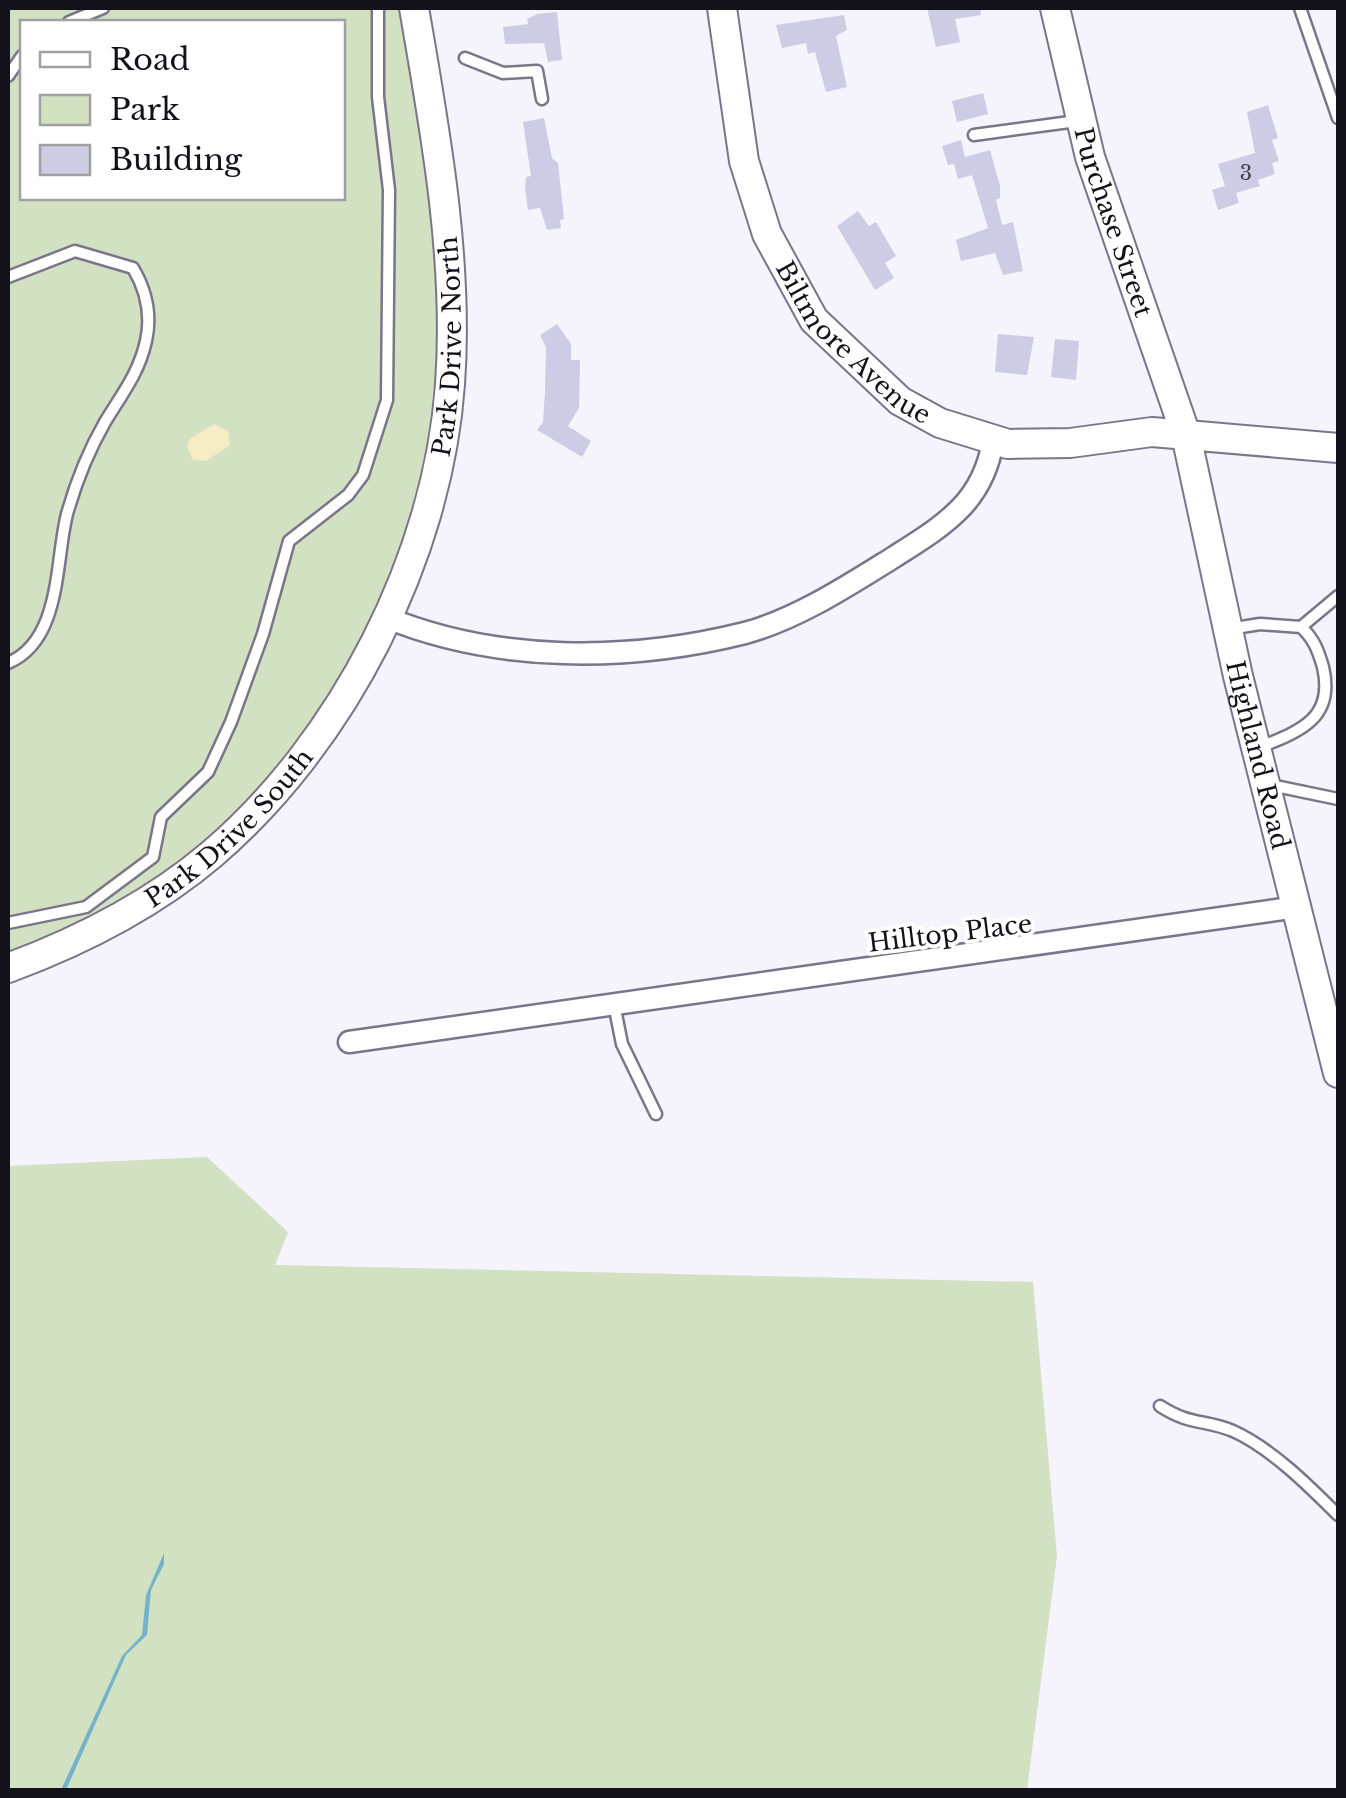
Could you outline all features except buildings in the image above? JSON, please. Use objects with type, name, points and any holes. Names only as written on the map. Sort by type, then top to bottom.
[{"type":"street","name":"Park Drive North","points":[[385,617],[432,492],[450,383],[452,322],[442,188],[414,8]]},
{"type":"street","name":"Biltmore Avenue","points":[[722,8],[744,161],[767,234],[814,320],[900,401],[940,423],[993,441],[1043,444],[1152,432],[1338,448]]},
{"type":"street","name":"Purchase Street","points":[[1055,8],[1081,120],[1122,257],[1186,434]]},
{"type":"street","name":"Highland Road","points":[[1186,434],[1256,748],[1334,1039],[1338,1073]]},
{"type":"street","points":[[385,617],[432,636],[516,652],[646,650],[748,632],[842,590],[952,516],[976,496],[988,472],[993,441]]},
{"type":"street","name":"Park Drive South","points":[[8,968],[58,950],[122,916],[212,854],[255,812],[299,759],[338,705],[385,617]]},
{"type":"street","name":"Hilltop Place","points":[[349,1042],[1297,908]]},
{"type":"lane","points":[[75,20],[102,8]]},
{"type":"lane","points":[[8,923],[86,907],[153,857],[161,817],[208,772],[231,722],[263,634],[288,541],[348,495],[364,476],[387,400],[390,358],[389,190],[378,97],[378,8]]},
{"type":"lane","points":[[1300,8],[1338,118]]},
{"type":"lane","points":[[466,58],[503,73],[537,71],[542,99]]},
{"type":"lane","points":[[974,135],[1081,120]]},
{"type":"lane","points":[[8,276],[75,251],[133,268],[146,292],[148,337],[135,378],[104,424],[76,483],[60,566],[41,632],[21,657],[8,662]]},
{"type":"lane","points":[[1301,627],[1338,596]]},
{"type":"lane","points":[[1228,629],[1260,624],[1301,627],[1315,640],[1323,667],[1328,691],[1322,710],[1294,734],[1256,748]]},
{"type":"lane","points":[[1266,784],[1338,799]]},
{"type":"lane","points":[[612,1005],[622,1044],[656,1114]]},
{"type":"lane","points":[[1160,1406],[1185,1422],[1235,1432],[1278,1462],[1338,1514]]},
{"type":"green space","points":[[8,8],[406,8],[436,209],[443,331],[436,415],[418,498],[391,580],[354,658],[309,731],[255,797],[194,857],[126,907],[83,929],[8,958]]},
{"type":"green space","points":[[207,1157],[288,1232],[275,1265],[1033,1282],[1057,1556],[1027,1790],[8,1790],[8,1166]]},
{"type":"sand","points":[[214,424],[228,431],[230,445],[206,461],[193,460],[187,447],[190,439]]},
{"type":"water","points":[[164,1553],[164,1564],[151,1590],[147,1635],[126,1655],[66,1790],[61,1790],[122,1656],[142,1635],[146,1595]]}]
